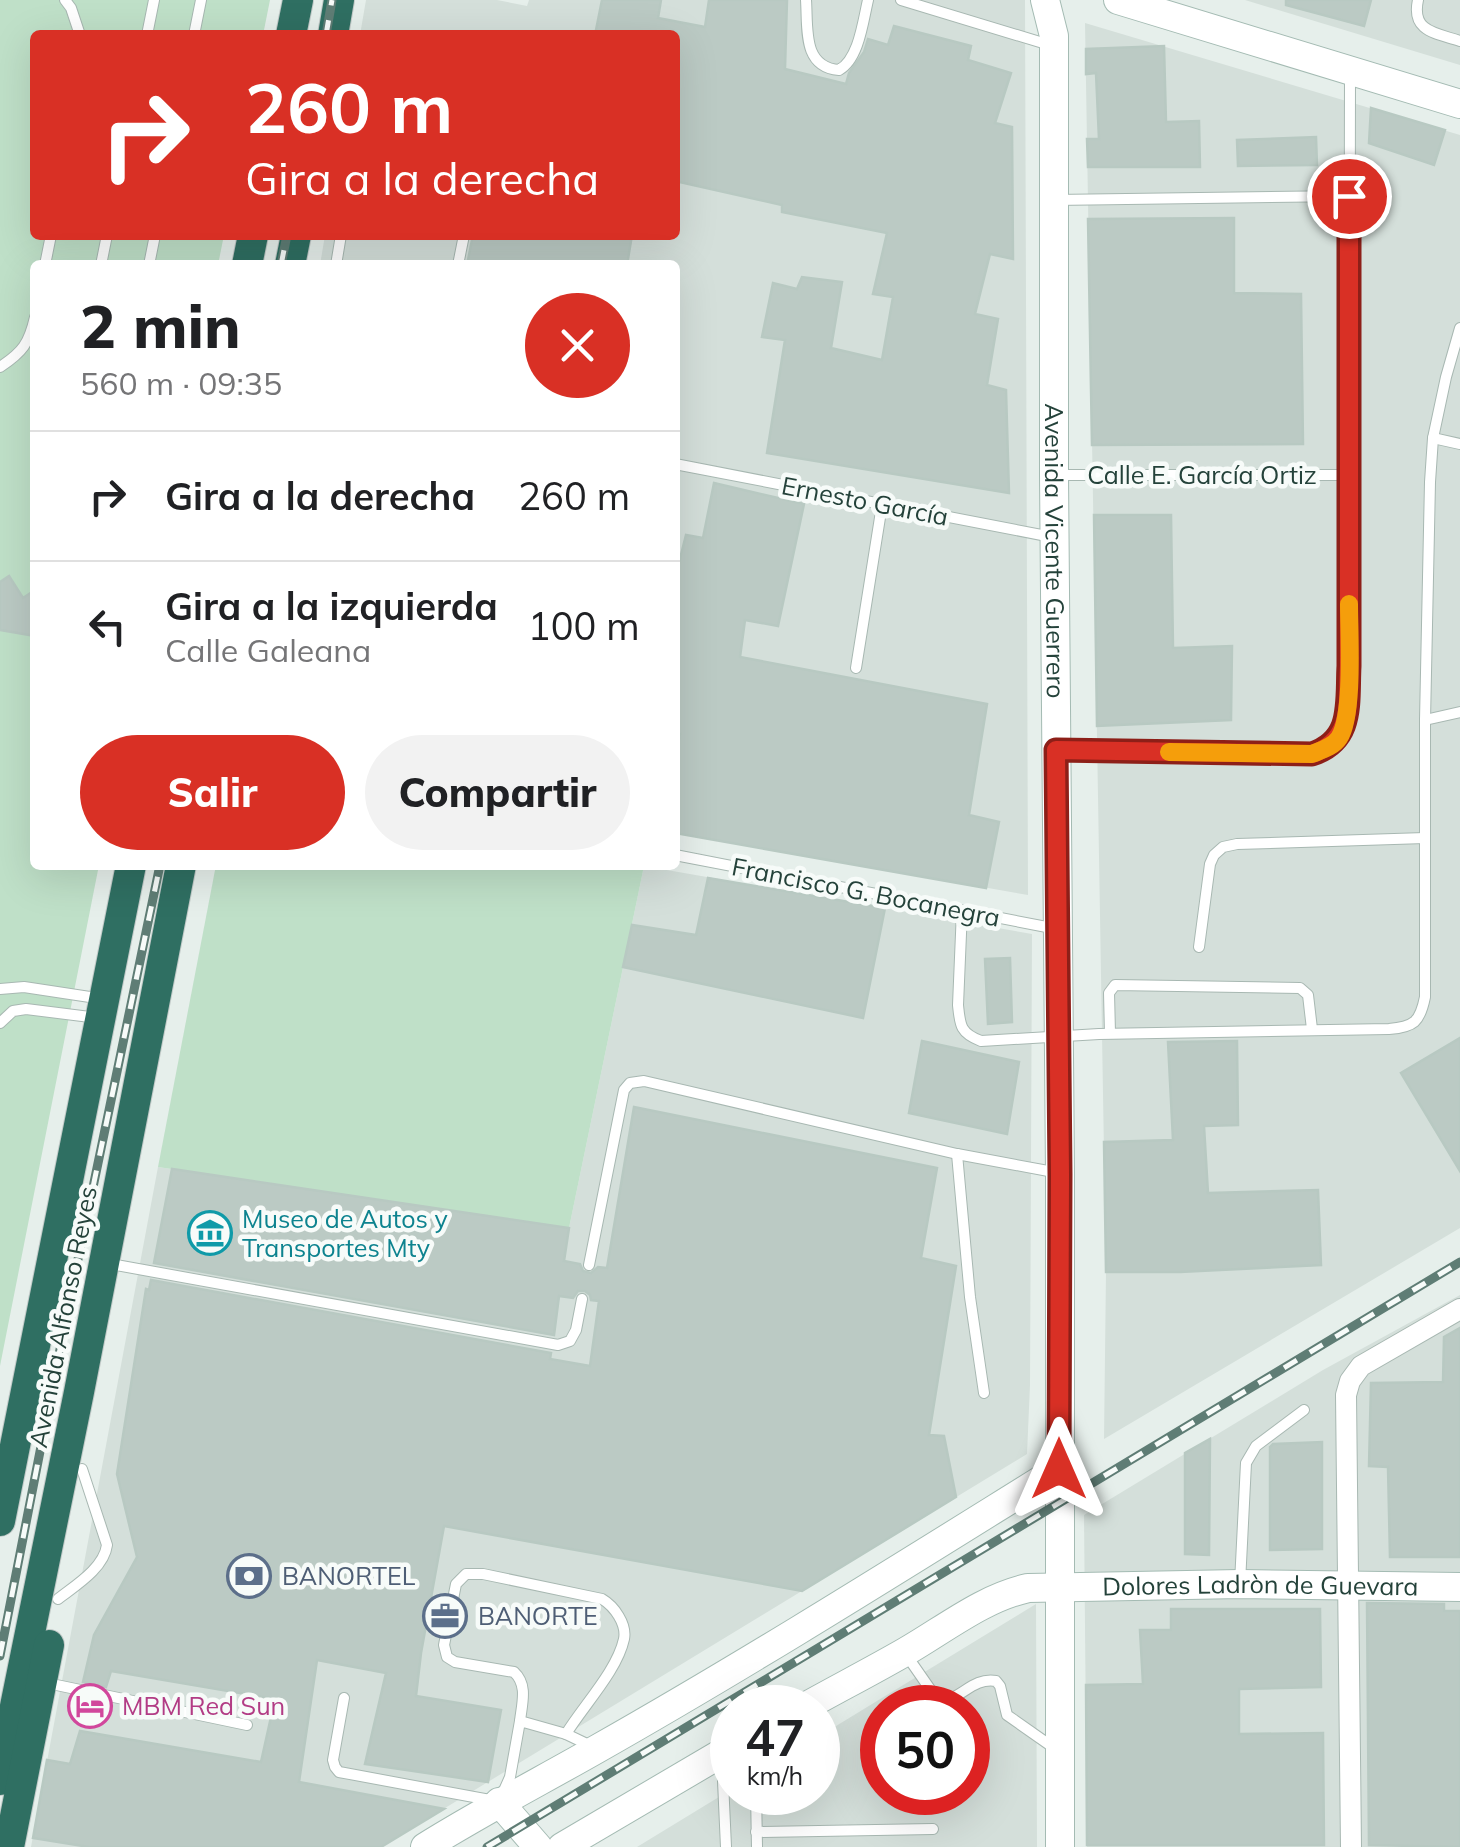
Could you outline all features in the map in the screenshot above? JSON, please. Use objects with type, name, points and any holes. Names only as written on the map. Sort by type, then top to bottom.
[{"type":"highway","points":[[292,30],[298,0]]},
{"type":"highway","points":[[334,30],[340,0]]},
{"type":"highway","name":"Avenida Alfonso Reyes","points":[[0,1521],[130,870]]},
{"type":"highway","name":"Avenida Alfonso Reyes","points":[[0,1780],[80,1392],[180,870]]},
{"type":"highway","points":[[0,1430],[21,1328],[47,1290]]},
{"type":"highway","points":[[10,1847],[82,1469],[87,1411],[80,1392]]},
{"type":"street","name":"Avenida Vicente Guerrero","points":[[1045,0],[1054,41],[1060,1847]]},
{"type":"street","name":"Avenida Vicente Guerrero","points":[[1054,41],[1065,0]]},
{"type":"street","points":[[1118,0],[1460,104]]},
{"type":"street","points":[[1351,1847],[1346,1395],[1361,1366],[1460,1308]]},
{"type":"street","points":[[425,1847],[836,1607],[1059,1469]]},
{"type":"street","name":"Dolores Ladròn de Guevara","points":[[840,1688],[1010,1592],[1028,1588],[1240,1584],[1460,1588]]},
{"type":"street","points":[[562,1847],[710,1760]]},
{"type":"street","points":[[499,1802],[538,1847]]},
{"type":"lane","points":[[65,0],[78,30]]},
{"type":"lane","points":[[148,30],[154,0]]},
{"type":"lane","points":[[195,30],[201,0]]},
{"type":"lane","points":[[806,0],[813,55],[818,64],[832,70],[850,62],[868,0]]},
{"type":"lane","points":[[1418,0],[1416,13],[1422,26],[1460,41]]},
{"type":"lane","points":[[907,1],[1054,41]]},
{"type":"lane","points":[[1056,750],[1312,754],[1332,745],[1343,729],[1349,666],[1350,71]]},
{"type":"lane","points":[[1053,200],[1349,196]]},
{"type":"lane","points":[[962,910],[958,1005],[963,1031],[981,1041],[1110,1034],[1404,1028],[1415,1022],[1422,1013],[1425,997],[1425,720],[1433,438],[1460,328]]},
{"type":"lane","points":[[0,367],[30,340]]},
{"type":"lane","points":[[1433,438],[1460,444]]},
{"type":"lane","name":"Ernesto García","points":[[680,465],[1056,538]]},
{"type":"lane","name":"Calle E. García Ortiz","points":[[1054,476],[1350,475]]},
{"type":"lane","points":[[856,668],[882,505]]},
{"type":"lane","points":[[1425,720],[1460,712]]},
{"type":"lane","points":[[1200,947],[1210,864],[1223,848],[1259,843],[1425,838]]},
{"type":"lane","name":"Francisco G. Bocanegra","points":[[680,855],[1058,929]]},
{"type":"lane","points":[[1110,1034],[1109,993],[1115,985],[1300,988],[1308,995],[1312,1029]]},
{"type":"lane","points":[[0,989],[24,987],[103,1009]]},
{"type":"lane","points":[[0,1023],[13,1011],[26,1008],[103,1009]]},
{"type":"lane","points":[[588,1265],[624,1090],[630,1083],[644,1081],[1060,1174]]},
{"type":"lane","points":[[957,1154],[970,1297],[984,1392]]},
{"type":"lane","points":[[104,1262],[558,1345],[570,1341],[576,1330],[582,1299]]},
{"type":"lane","points":[[1240,1584],[1246,1464],[1256,1446],[1304,1410]]},
{"type":"lane","points":[[344,1698],[334,1760],[339,1772],[499,1802],[510,1776],[520,1720],[523,1695],[519,1676],[450,1660],[444,1645],[456,1584],[466,1574],[483,1574],[602,1599],[611,1605],[623,1626],[624,1641],[610,1670],[566,1734]]},
{"type":"lane","points":[[905,1652],[939,1702],[948,1701],[983,1679],[996,1680],[1007,1715],[1061,1753]]},
{"type":"lane","points":[[42,1682],[248,1725]]},
{"type":"lane","points":[[520,1720],[566,1734],[596,1749]]},
{"type":"lane","points":[[726,1815],[726,1847]]},
{"type":"lane","points":[[756,1815],[757,1847]]},
{"type":"lane","points":[[756,1832],[933,1829]]},
{"type":"shaded area","points":[[366,0],[497,0],[527,6],[529,0],[1025,0],[1028,895],[680,834],[680,260],[321,260],[324,240],[680,240],[680,30],[361,30]]},
{"type":"shaded area","points":[[1245,0],[1460,0],[1460,65]]},
{"type":"shaded area","points":[[1085,23],[1460,135],[1460,1228],[1104,1439],[1106,1272]]},
{"type":"shaded area","points":[[643,870],[667,870],[1032,934],[1027,1454],[381,1847],[31,1847],[158,1167],[569,1228]]},
{"type":"shaded area","points":[[1460,1295],[1460,1847],[1087,1847],[1084,1515],[1323,1370]]},
{"type":"shaded area","points":[[1036,1604],[1037,1847],[637,1847],[710,1802],[710,1815],[840,1815],[840,1724],[860,1711],[860,1815],[990,1815],[990,1685],[903,1685]]},
{"type":"green space","points":[[0,0],[270,0],[264,30],[30,30],[30,240],[223,240],[219,260],[30,260],[30,870],[98,870],[0,1366]]},
{"type":"green space","points":[[215,870],[643,870],[569,1228],[158,1167]]},
{"type":"building","points":[[602,0],[661,0],[658,18],[705,27],[709,0],[787,0],[785,69],[846,84],[868,39],[888,45],[894,26],[971,46],[968,60],[1011,73],[995,123],[1012,127],[1013,259],[990,254],[975,314],[998,319],[987,385],[1006,390],[1009,493],[767,453],[785,340],[762,337],[773,283],[797,289],[802,277],[842,282],[831,348],[882,360],[893,297],[873,294],[887,233],[782,212],[782,205],[680,182],[680,30],[596,30]]},
{"type":"building","points":[[1286,0],[1371,0],[1364,26],[1286,5]]},
{"type":"building","points":[[1164,46],[1166,122],[1199,121],[1200,167],[1088,167],[1087,139],[1099,139],[1096,73],[1086,74],[1086,49]]},
{"type":"building","points":[[1371,108],[1445,130],[1434,165],[1369,143]]},
{"type":"building","points":[[1316,137],[1317,165],[1238,166],[1237,140]]},
{"type":"building","points":[[1234,218],[1234,293],[1301,294],[1303,444],[1092,445],[1088,219]]},
{"type":"building","points":[[472,240],[631,240],[628,260],[468,260]]},
{"type":"building","points":[[714,483],[804,504],[778,626],[745,620],[740,657],[987,704],[969,815],[999,822],[986,888],[680,834],[680,559],[686,535],[703,538]]},
{"type":"building","points":[[1094,515],[1171,515],[1173,648],[1232,646],[1231,720],[1097,726]]},
{"type":"building","points":[[9,576],[23,598],[30,593],[30,635],[0,630],[0,582]]},
{"type":"building","points":[[708,878],[885,908],[863,1018],[623,967],[632,925],[696,935]]},
{"type":"building","points":[[1010,958],[1012,1022],[988,1024],[985,959]]},
{"type":"building","points":[[1460,1038],[1460,1171],[1401,1073]]},
{"type":"building","points":[[922,1041],[1019,1062],[1007,1134],[909,1113]]},
{"type":"building","points":[[1237,1041],[1238,1125],[1204,1126],[1208,1193],[1318,1190],[1321,1265],[1106,1272],[1104,1142],[1173,1140],[1168,1042]]},
{"type":"building","points":[[634,1107],[937,1168],[921,1258],[956,1266],[929,1435],[944,1436],[956,1497],[802,1591],[444,1526],[416,1696],[501,1710],[488,1782],[365,1764],[386,1673],[317,1660],[299,1782],[444,1809],[381,1847],[89,1847],[33,1838],[47,1760],[70,1764],[80,1731],[261,1762],[275,1699],[111,1671],[106,1687],[83,1682],[94,1635],[137,1557],[117,1474],[146,1289],[149,1290],[151,1280],[551,1353],[550,1359],[590,1366],[599,1301],[591,1300],[585,1291],[578,1291],[573,1298],[559,1296],[554,1335],[154,1263],[172,1169],[569,1228],[564,1261],[580,1264],[583,1271],[591,1273],[598,1267],[607,1268]]},
{"type":"building","points":[[1460,1328],[1460,1557],[1390,1557],[1388,1467],[1369,1466],[1371,1383],[1443,1382],[1444,1337]]},
{"type":"building","points":[[1210,1439],[1209,1555],[1185,1554],[1185,1453]]},
{"type":"building","points":[[1322,1442],[1322,1549],[1270,1550],[1270,1447]]},
{"type":"building","points":[[1367,1603],[1444,1604],[1444,1611],[1460,1611],[1460,1847],[1369,1845]]},
{"type":"building","points":[[1171,1609],[1320,1609],[1321,1687],[1239,1689],[1239,1734],[1323,1733],[1324,1845],[1087,1845],[1086,1685],[1143,1684],[1140,1630],[1171,1630]]},
{"type":"railway","points":[[327,30],[332,0]]},
{"type":"railway","points":[[282,260],[286,240]]},
{"type":"railway","points":[[0,1656],[159,870]]},
{"type":"railway","points":[[487,1847],[1460,1262]]},
{"type":"slow traffic","points":[[1169,752],[1312,754],[1332,745],[1343,729],[1347,710],[1349,604]]},
{"type":"place","name":"Museo de Autos y Transportes Mty","points":[[210,1233]]},
{"type":"place","name":"BANORTEL","points":[[249,1576]]},
{"type":"place","name":"BANORTE","points":[[445,1616]]},
{"type":"place","name":"MBM Red Sun","points":[[90,1706]]},
{"type":"route","points":[[1059,1469],[1056,750],[1312,754],[1339,738],[1347,710],[1349,666],[1349,196]]}]
